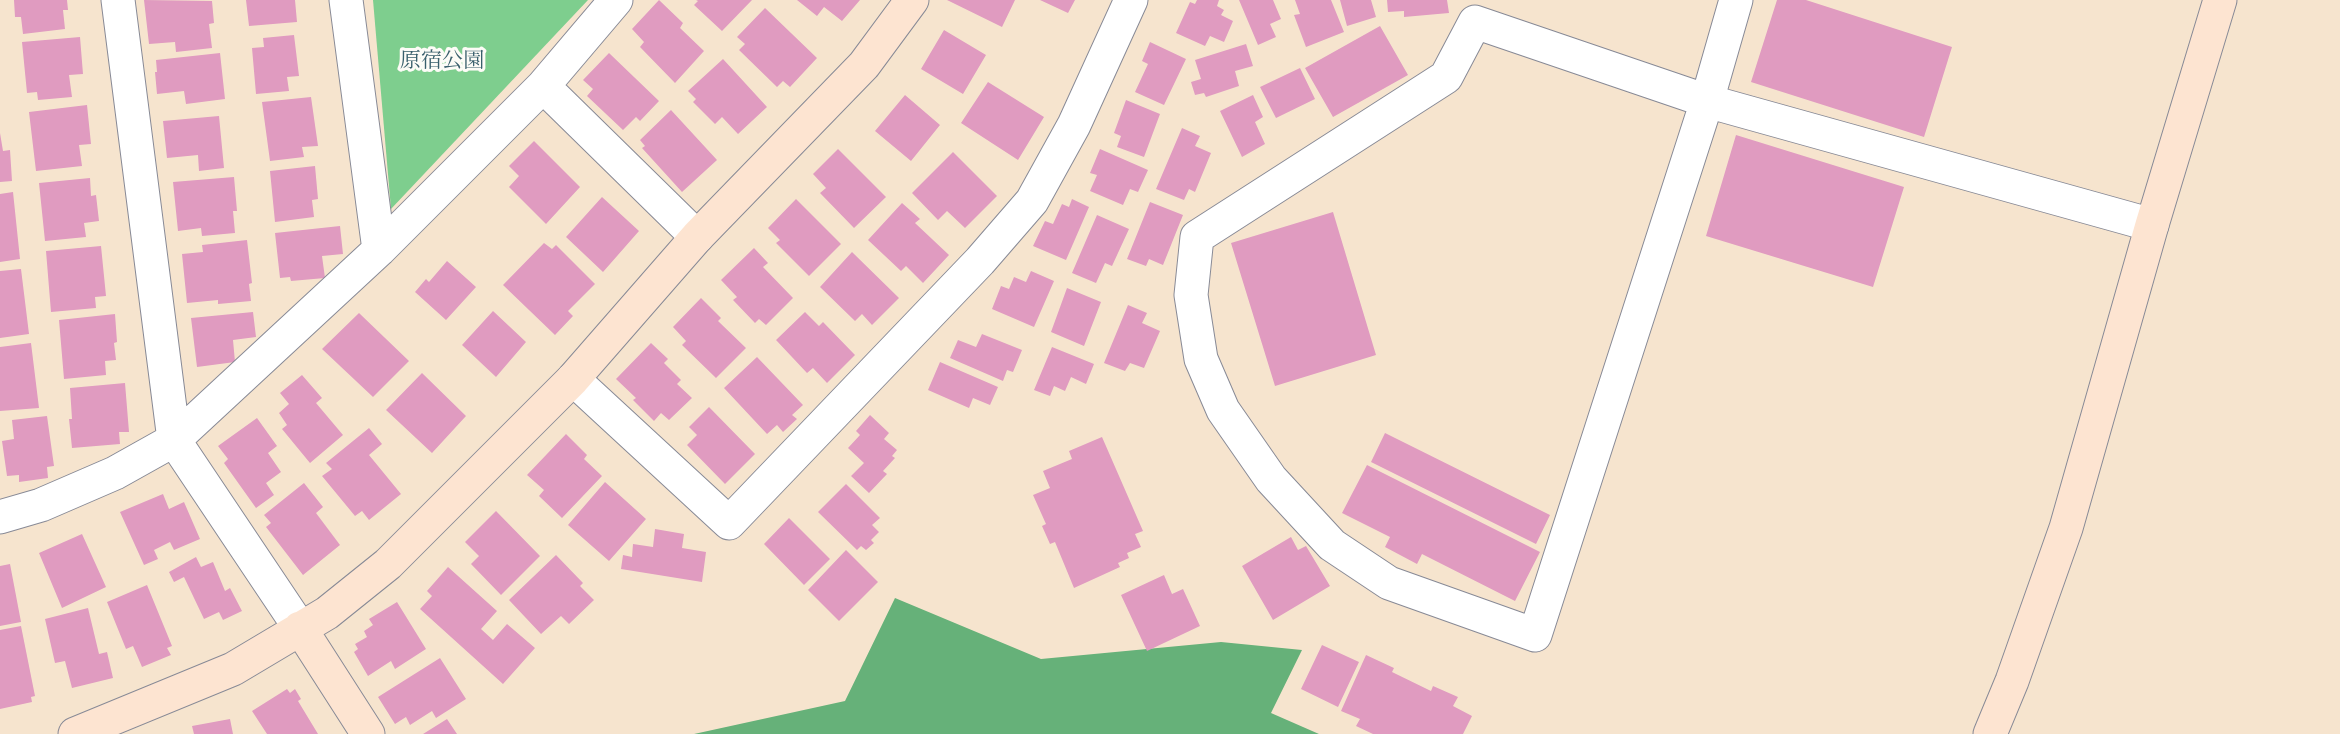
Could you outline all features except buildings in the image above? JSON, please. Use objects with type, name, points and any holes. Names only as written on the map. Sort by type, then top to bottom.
[{"type":"street","points":[[118,0],[174,440],[368,734]]},
{"type":"street","points":[[346,0],[379,250]]},
{"type":"street","points":[[0,517],[41,505],[115,473],[174,440],[379,250],[543,86],[616,0]]},
{"type":"street","points":[[75,734],[233,669],[327,613],[388,564],[573,379],[697,237],[864,65],[912,0]]},
{"type":"street","points":[[573,379],[729,524],[980,261],[1032,201],[1074,125],[1131,0]]},
{"type":"street","points":[[1736,0],[1707,101],[1535,634],[1389,582],[1332,544],[1271,479],[1223,410],[1201,359],[1191,295],[1197,237],[1446,77],[1479,11],[1707,101],[2152,225]]},
{"type":"street","points":[[1990,734],[2012,681],[2066,528],[2152,225],[2220,0]]},
{"type":"street","points":[[543,86],[697,237]]},
{"type":"green space","name":"原宿公園","points":[[373,0],[588,0],[391,209]]},
{"type":"green space","points":[[895,598],[1041,659],[1221,642],[1302,650],[1271,713],[1319,734],[694,734],[845,701]]}]
